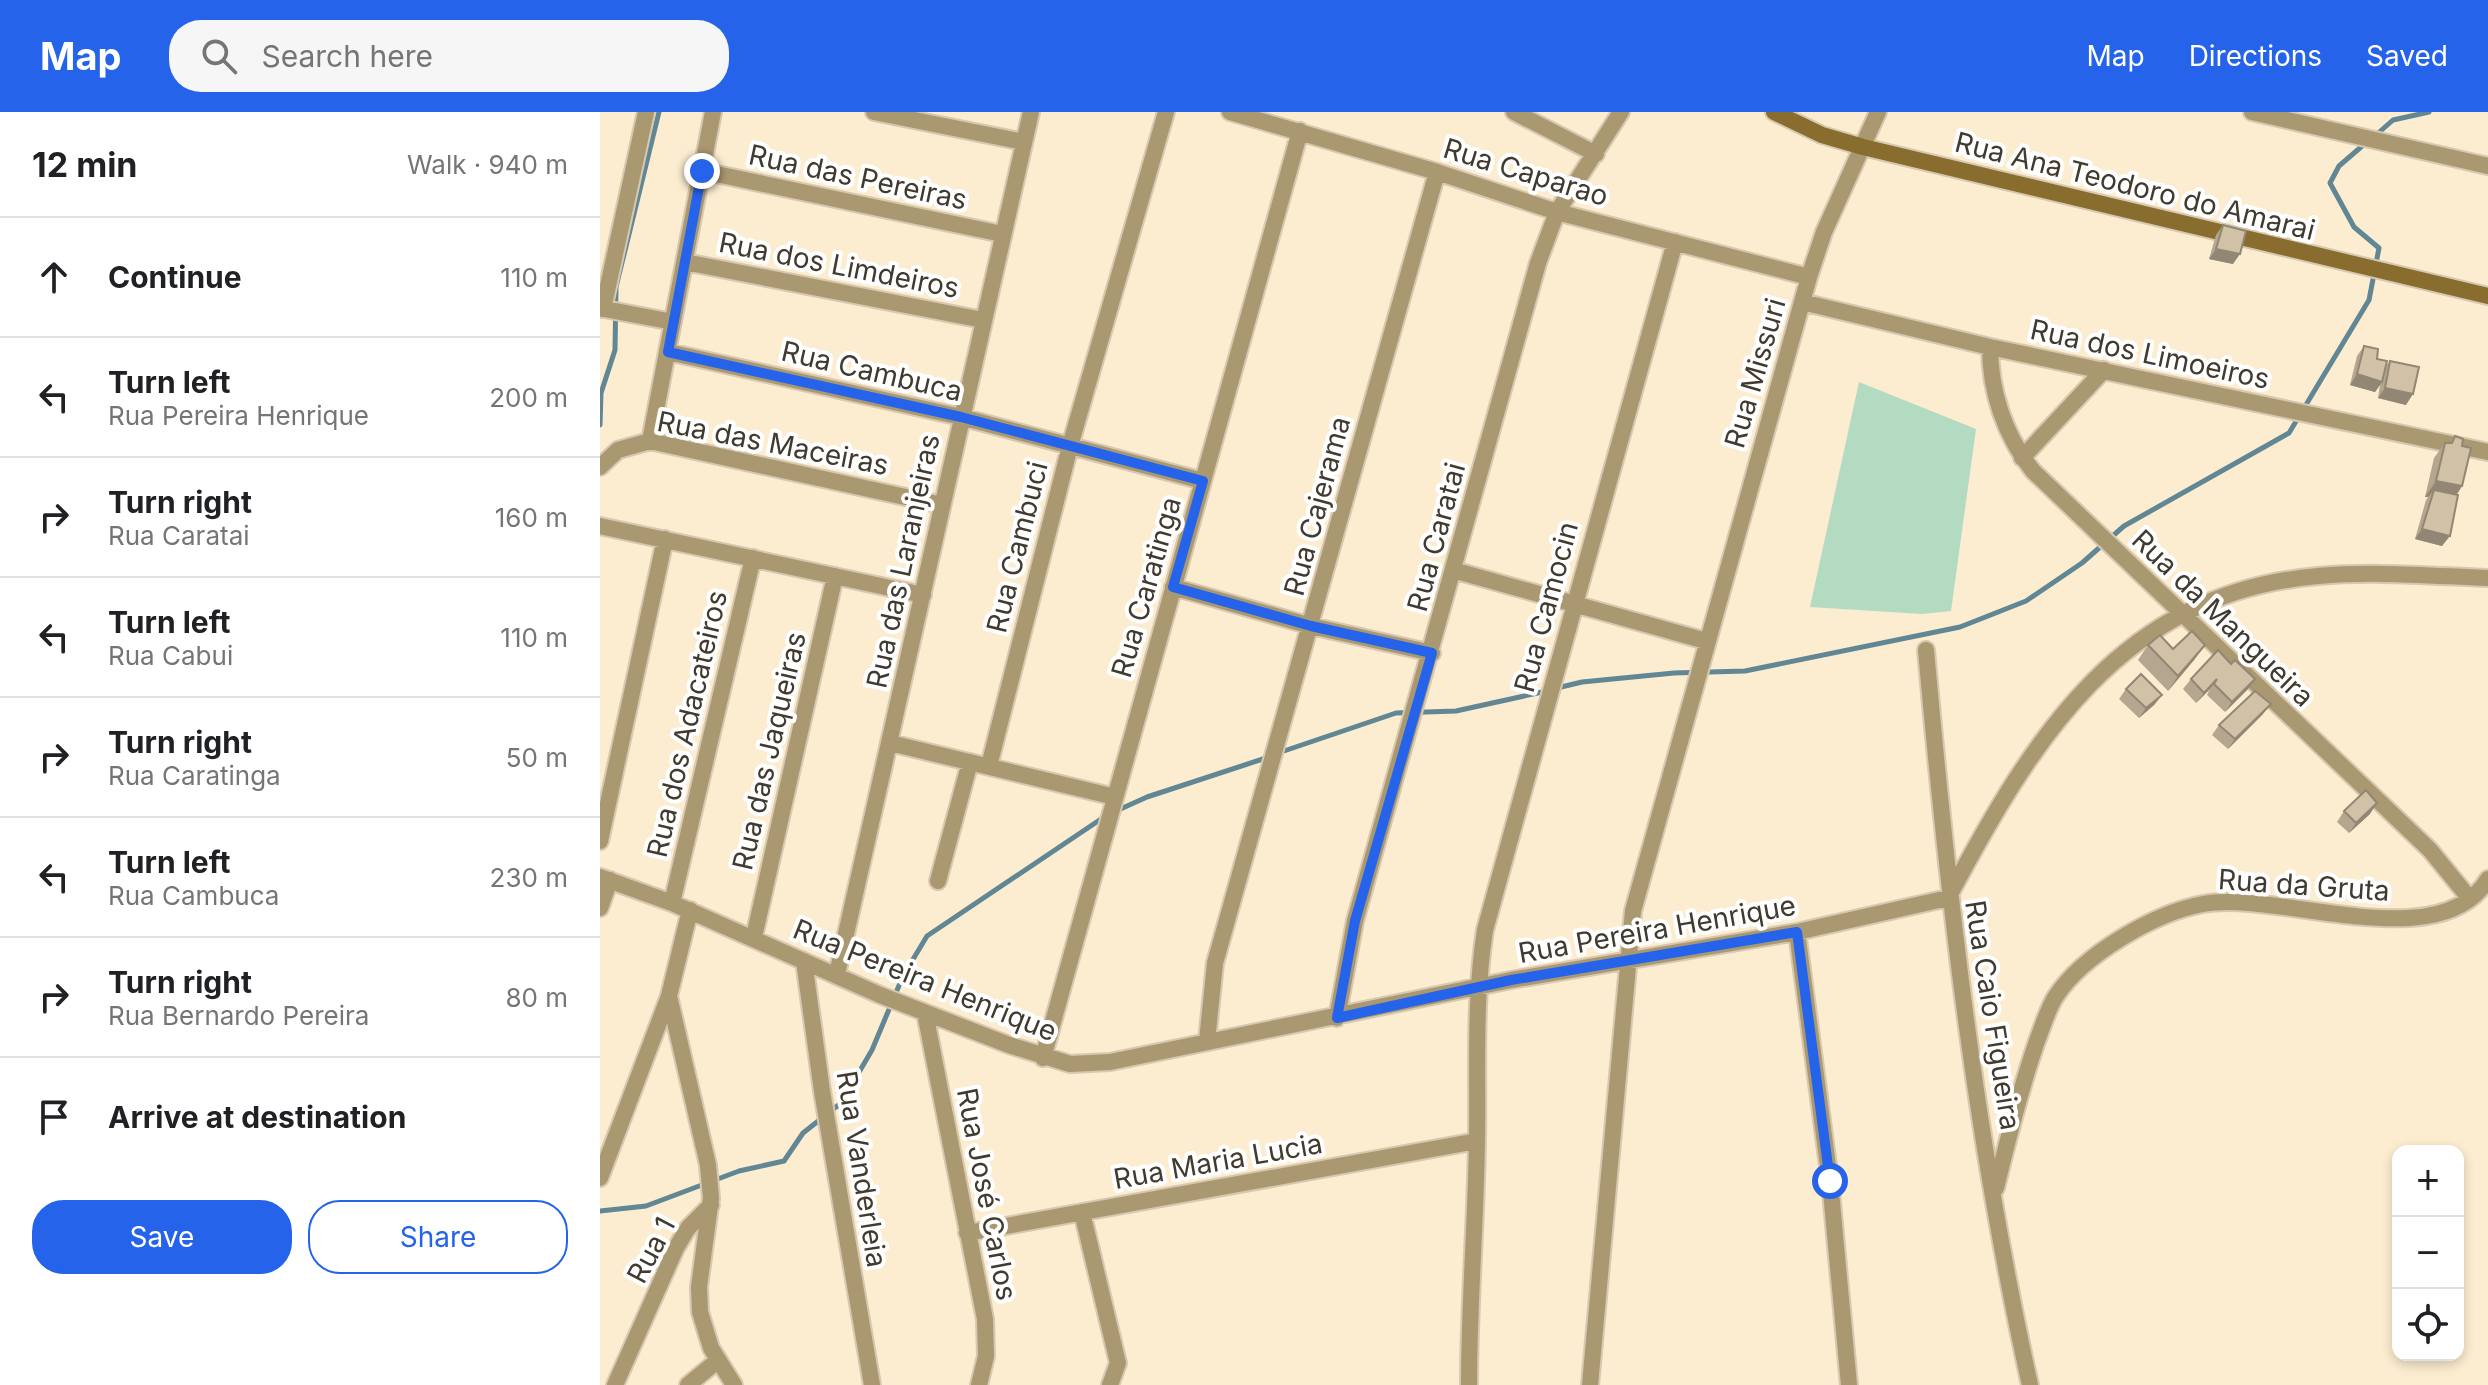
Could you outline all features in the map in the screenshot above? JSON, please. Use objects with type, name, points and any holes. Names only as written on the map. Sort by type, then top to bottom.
[{"type":"street","points":[[646,112],[604,309],[673,322]]},
{"type":"street","points":[[650,441],[713,112]]},
{"type":"street","points":[[874,112],[1024,142]]},
{"type":"street","name":"Rua das Laranjeiras","points":[[837,974],[1031,112]]},
{"type":"street","name":"Rua Cambuci","points":[[989,766],[1070,446],[1166,112]]},
{"type":"street","name":"Rua Caparao","points":[[1230,112],[1437,172],[1557,212],[1809,277]]},
{"type":"street","points":[[1514,112],[1596,154]]},
{"type":"street","name":"Rua Caratai","points":[[1337,1018],[1355,921],[1538,263],[1557,212],[1621,112]]},
{"type":"street","name":"Rua Ana Teodoro do Amarai","points":[[1774,112],[1822,135],[1863,147],[2488,296]]},
{"type":"street","name":"Rua Missuri","points":[[1590,1385],[1631,962],[1633,911],[1809,277],[1824,232],[1878,112]]},
{"type":"street","points":[[2252,112],[2488,166]]},
{"type":"street","name":"Rua Caratinga","points":[[1043,1058],[1300,131]]},
{"type":"street","name":"Rua das Pereiras","points":[[702,171],[1002,234]]},
{"type":"street","name":"Rua Cajerama","points":[[1207,1041],[1215,963],[1437,172]]},
{"type":"street","name":"Rua Camocin","points":[[1469,1385],[1469,1296],[1477,1141],[1476,988],[1485,930],[1554,671],[1675,242]]},
{"type":"street","name":"Rua dos Limdeiros","points":[[685,262],[983,320]]},
{"type":"street","name":"Rua dos Limoeiros","points":[[1802,302],[1990,347],[2488,452]]},
{"type":"street","name":"Rua da Mangueira","points":[[1990,347],[1994,390],[2002,418],[2022,458],[2180,615],[2430,850],[2470,899]]},
{"type":"street","name":"Rua Cambuca","points":[[668,352],[961,417],[1203,481]]},
{"type":"street","points":[[2022,458],[2104,370]]},
{"type":"street","name":"Rua das Maceiras","points":[[600,467],[618,450],[650,441],[942,505]]},
{"type":"street","points":[[600,526],[923,595]]},
{"type":"street","points":[[600,841],[665,539]]},
{"type":"street","name":"Rua dos Adacateiros","points":[[672,903],[753,558]]},
{"type":"street","points":[[1453,570],[1574,602],[1704,648]]},
{"type":"street","name":"Rua das Jaqueiras","points":[[754,937],[835,576]]},
{"type":"street","points":[[1948,898],[1986,827],[2048,729],[2086,685],[2180,615],[2217,599],[2267,584],[2316,576],[2488,578]]},
{"type":"street","points":[[1173,587],[1311,626],[1432,653]]},
{"type":"street","name":"Rua Caio Figueira","points":[[1926,650],[1948,898],[2003,1265],[2030,1385]]},
{"type":"street","points":[[890,743],[1114,800]]},
{"type":"street","points":[[938,881],[970,762]]},
{"type":"street","points":[[600,908],[605,878]]},
{"type":"street","name":"Rua Pereira Henrique","points":[[605,878],[754,937],[922,1012],[1043,1058],[1070,1064],[1110,1062],[1476,988],[1797,932],[1948,898]]},
{"type":"street","name":"Rua da Gruta","points":[[1994,1198],[2016,1102],[2047,1013],[2076,973],[2119,940],[2149,922],[2205,903],[2392,918],[2443,914],[2470,899],[2488,879]]},
{"type":"street","points":[[600,1178],[669,996],[690,910]]},
{"type":"street","points":[[1797,932],[1830,1181],[1849,1385]]},
{"type":"street","name":"Rua Vanderleia","points":[[804,961],[822,1091],[872,1385]]},
{"type":"street","points":[[669,996],[708,1165],[711,1202],[700,1300],[704,1329],[717,1361],[734,1385]]},
{"type":"street","name":"Rua José Carlos","points":[[922,1012],[985,1319],[986,1356],[979,1385]]},
{"type":"street","name":"Rua Maria Lucia","points":[[967,1233],[1477,1141]]},
{"type":"street","name":"Rua 1","points":[[615,1385],[676,1248],[688,1228],[711,1202]]},
{"type":"street","points":[[1082,1212],[1118,1363],[1110,1385]]},
{"type":"street","points":[[688,1385],[717,1361]]},
{"type":"green space","points":[[1859,382],[1976,429],[1951,611],[1922,614],[1810,607]]},
{"type":"building","points":[[2223,225],[2246,231],[2240,254],[2216,249]]},
{"type":"building","points":[[2364,346],[2378,349],[2377,359],[2387,361],[2382,382],[2357,374]]},
{"type":"building","points":[[2390,361],[2419,367],[2413,394],[2385,388]]},
{"type":"building","points":[[2455,436],[2463,439],[2462,446],[2471,448],[2462,486],[2436,481],[2445,443],[2452,443]]},
{"type":"building","points":[[2434,490],[2458,495],[2450,536],[2422,529]]},
{"type":"building","points":[[2192,631],[2205,645],[2178,676],[2148,645],[2160,635],[2173,649]]},
{"type":"building","points":[[2218,650],[2231,664],[2235,660],[2255,679],[2232,702],[2214,684],[2217,679],[2204,693],[2191,679]]},
{"type":"building","points":[[2141,674],[2162,695],[2146,708],[2126,689]]},
{"type":"building","points":[[2255,691],[2271,704],[2235,739],[2219,725]]},
{"type":"building","points":[[2366,790],[2377,803],[2356,823],[2344,811]]},
{"type":"waterway","points":[[600,425],[601,393],[615,350],[616,287],[659,112]]},
{"type":"waterway","points":[[2376,135],[2393,120],[2429,112]]},
{"type":"waterway","points":[[1557,688],[1582,682],[1674,673],[1745,671],[1960,627],[2026,601],[2082,563],[2124,526],[2289,433],[2369,300],[2379,248],[2354,227],[2330,183],[2339,166],[2368,141]]},
{"type":"waterway","points":[[1278,753],[1396,713],[1456,711],[1547,691]]},
{"type":"waterway","points":[[1116,811],[1147,797],[1269,757]]},
{"type":"waterway","points":[[600,1211],[646,1206],[739,1171],[784,1161],[803,1133],[841,1103],[872,1050],[903,976],[927,936],[1107,815]]},
{"type":"route","points":[[702,171],[668,352],[961,417],[1203,481],[1173,587],[1311,626],[1432,653],[1355,921],[1337,1018],[1511,980],[1797,932],[1830,1181]]}]
